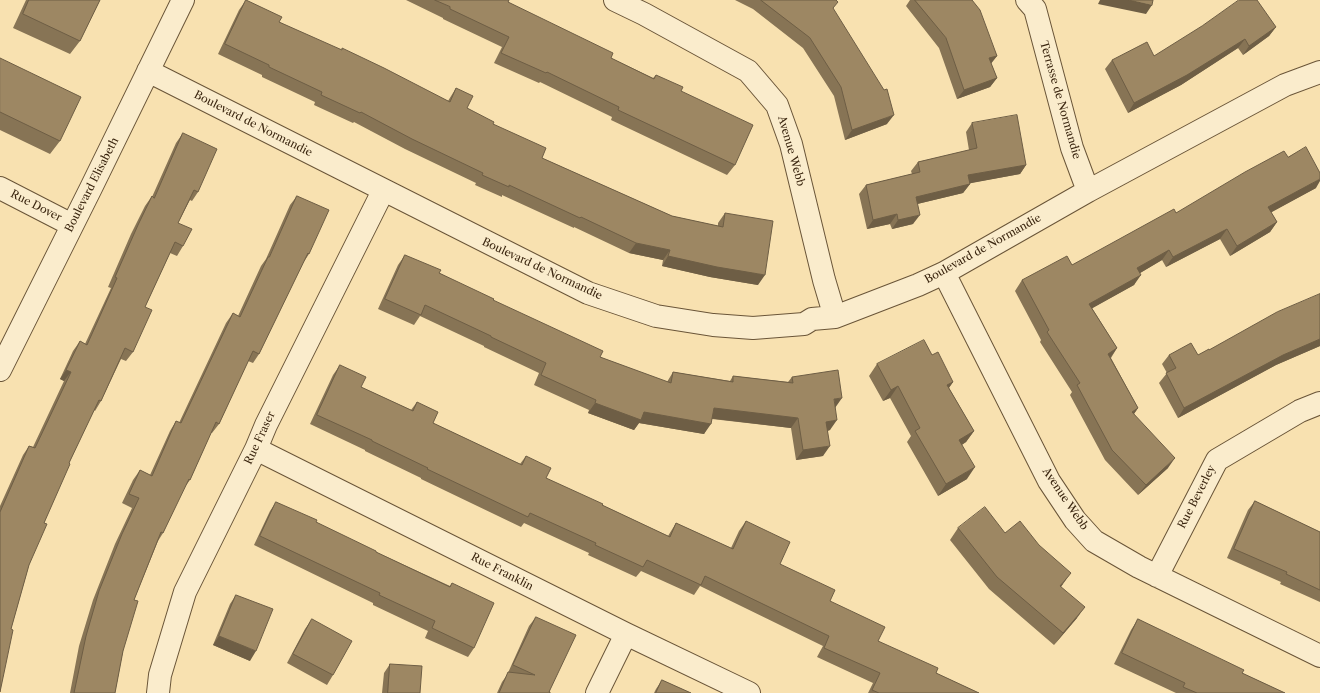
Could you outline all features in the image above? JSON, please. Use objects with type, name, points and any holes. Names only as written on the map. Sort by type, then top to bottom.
[{"type":"street","name":"Boulevard Elisabeth","points":[[0,370],[183,0]]},
{"type":"street","name":"Avenue Webb","points":[[615,0],[647,7],[748,71],[777,105],[791,144],[824,280],[835,317]]},
{"type":"street","name":"Terrasse de Normandie","points":[[1033,3],[1072,148],[1088,191]]},
{"type":"street","name":"Boulevard de Normandie","points":[[148,71],[383,191],[588,293],[656,316],[713,325],[753,328],[804,324],[812,319],[835,317],[918,285],[944,273],[1088,191],[1285,85],[1320,72]]},
{"type":"street","name":"Rue Dover","points":[[0,188],[72,224]]},
{"type":"street","name":"Rue Fraser","points":[[158,693],[160,675],[185,592],[256,449],[266,425],[383,191]]},
{"type":"street","name":"Avenue Webb","points":[[944,273],[1049,481],[1075,520],[1094,541],[1157,576],[1320,656]]},
{"type":"street","name":"Rue Beverley","points":[[1157,576],[1217,460],[1300,412],[1320,403]]},
{"type":"street","name":"Rue Franklin","points":[[256,449],[626,634],[749,693]]},
{"type":"street","points":[[597,693],[626,634]]},
{"type":"building","points":[[29,0],[100,0],[80,41],[23,14]]},
{"type":"building","points":[[246,0],[282,17],[279,22],[342,50],[342,48],[450,102],[456,88],[473,96],[467,108],[494,122],[493,124],[546,148],[542,158],[672,216],[723,227],[725,213],[773,221],[765,275],[717,267],[668,256],[670,250],[636,243],[509,185],[509,187],[482,175],[483,173],[412,139],[361,112],[360,113],[321,95],[322,92],[225,44]]},
{"type":"building","points":[[435,0],[509,0],[508,2],[613,53],[611,58],[654,79],[656,75],[683,87],[681,91],[753,125],[735,165],[618,110],[619,107],[547,72],[546,73],[501,53],[509,37],[450,9],[450,7]]},
{"type":"building","points":[[761,0],[836,0],[838,2],[833,8],[884,90],[887,89],[894,115],[852,130],[841,87],[810,38]]},
{"type":"building","points":[[915,0],[972,0],[980,10],[997,56],[989,58],[997,78],[964,90],[946,38]]},
{"type":"building","points":[[1129,0],[1153,0],[1152,5]]},
{"type":"building","points":[[1239,0],[1257,0],[1276,27],[1249,46],[1245,39],[1187,75],[1134,103],[1112,60],[1147,42],[1154,56],[1202,26]]},
{"type":"building","points":[[0,58],[81,97],[60,141],[0,112]]},
{"type":"building","points":[[1017,115],[1026,165],[968,175],[970,184],[916,197],[920,215],[898,220],[897,214],[873,220],[866,185],[920,172],[918,162],[977,148],[972,123]]},
{"type":"building","points":[[183,133],[217,149],[198,192],[194,190],[178,223],[192,229],[183,246],[175,242],[145,307],[152,310],[133,352],[125,348],[101,401],[99,400],[69,463],[70,464],[44,523],[47,524],[29,565],[11,629],[13,630],[0,692],[0,512],[29,446],[35,448],[71,372],[66,370],[80,341],[87,345],[117,278],[115,277],[138,225],[152,196],[154,198]]},
{"type":"building","points":[[1306,147],[1320,173],[1320,179],[1268,207],[1277,222],[1237,246],[1227,229],[1173,257],[1169,250],[1137,268],[1141,275],[1089,304],[1117,348],[1108,354],[1138,408],[1132,412],[1175,458],[1146,485],[1112,450],[1077,385],[1080,383],[1047,332],[1049,330],[1022,280],[1067,256],[1072,265],[1174,209],[1176,213],[1245,172],[1284,151],[1288,157]]},
{"type":"building","points":[[297,196],[329,210],[309,254],[308,253],[259,354],[253,351],[219,424],[216,422],[190,480],[189,479],[163,533],[161,532],[134,600],[138,601],[123,651],[115,693],[74,693],[86,636],[99,591],[122,534],[139,498],[129,494],[140,470],[152,476],[176,421],[181,423],[233,313],[240,317]]},
{"type":"building","points":[[405,255],[441,270],[439,273],[603,351],[600,357],[671,383],[673,372],[733,382],[733,376],[793,383],[792,377],[838,370],[842,398],[834,399],[837,420],[826,422],[830,446],[803,450],[798,418],[714,408],[711,424],[644,412],[641,420],[595,403],[596,400],[541,375],[546,363],[425,305],[421,315],[385,299]]},
{"type":"building","points":[[1320,294],[1320,339],[1283,355],[1184,408],[1166,373],[1176,368],[1169,355],[1191,343],[1198,355],[1277,312]]},
{"type":"building","points":[[924,340],[932,355],[938,352],[953,382],[947,385],[974,431],[959,440],[975,467],[946,484],[915,431],[920,428],[898,386],[891,390],[877,364]]},
{"type":"building","points":[[340,365],[366,377],[361,387],[413,411],[417,402],[438,412],[433,423],[522,465],[526,456],[551,468],[546,478],[670,537],[676,523],[733,549],[746,521],[790,542],[780,564],[835,590],[830,601],[885,627],[878,641],[938,668],[936,673],[979,693],[879,693],[872,690],[880,673],[824,648],[829,636],[705,576],[701,585],[647,560],[643,567],[595,545],[596,543],[530,513],[528,517],[427,469],[428,468],[372,440],[317,415]]},
{"type":"building","points":[[1255,501],[1320,532],[1320,590],[1286,574],[1287,572],[1234,549]]},
{"type":"building","points":[[276,502],[317,520],[316,522],[450,587],[452,583],[494,603],[474,648],[432,628],[435,621],[260,536]]},
{"type":"building","points":[[985,507],[1005,533],[1020,521],[1039,545],[1071,573],[1060,586],[1085,607],[1063,633],[997,577],[958,528]]},
{"type":"building","points":[[236,595],[273,609],[256,651],[219,636]]},
{"type":"building","points":[[536,617],[576,635],[549,692],[550,693],[499,693],[508,672],[535,675],[513,665]]},
{"type":"building","points":[[312,619],[352,641],[333,675],[293,654]]},
{"type":"building","points":[[1138,619],[1244,670],[1242,673],[1285,693],[1197,693],[1183,687],[1185,683],[1122,653]]},
{"type":"building","points":[[390,664],[422,666],[420,693],[388,693]]},
{"type":"building","points":[[662,680],[691,693],[656,693]]}]
